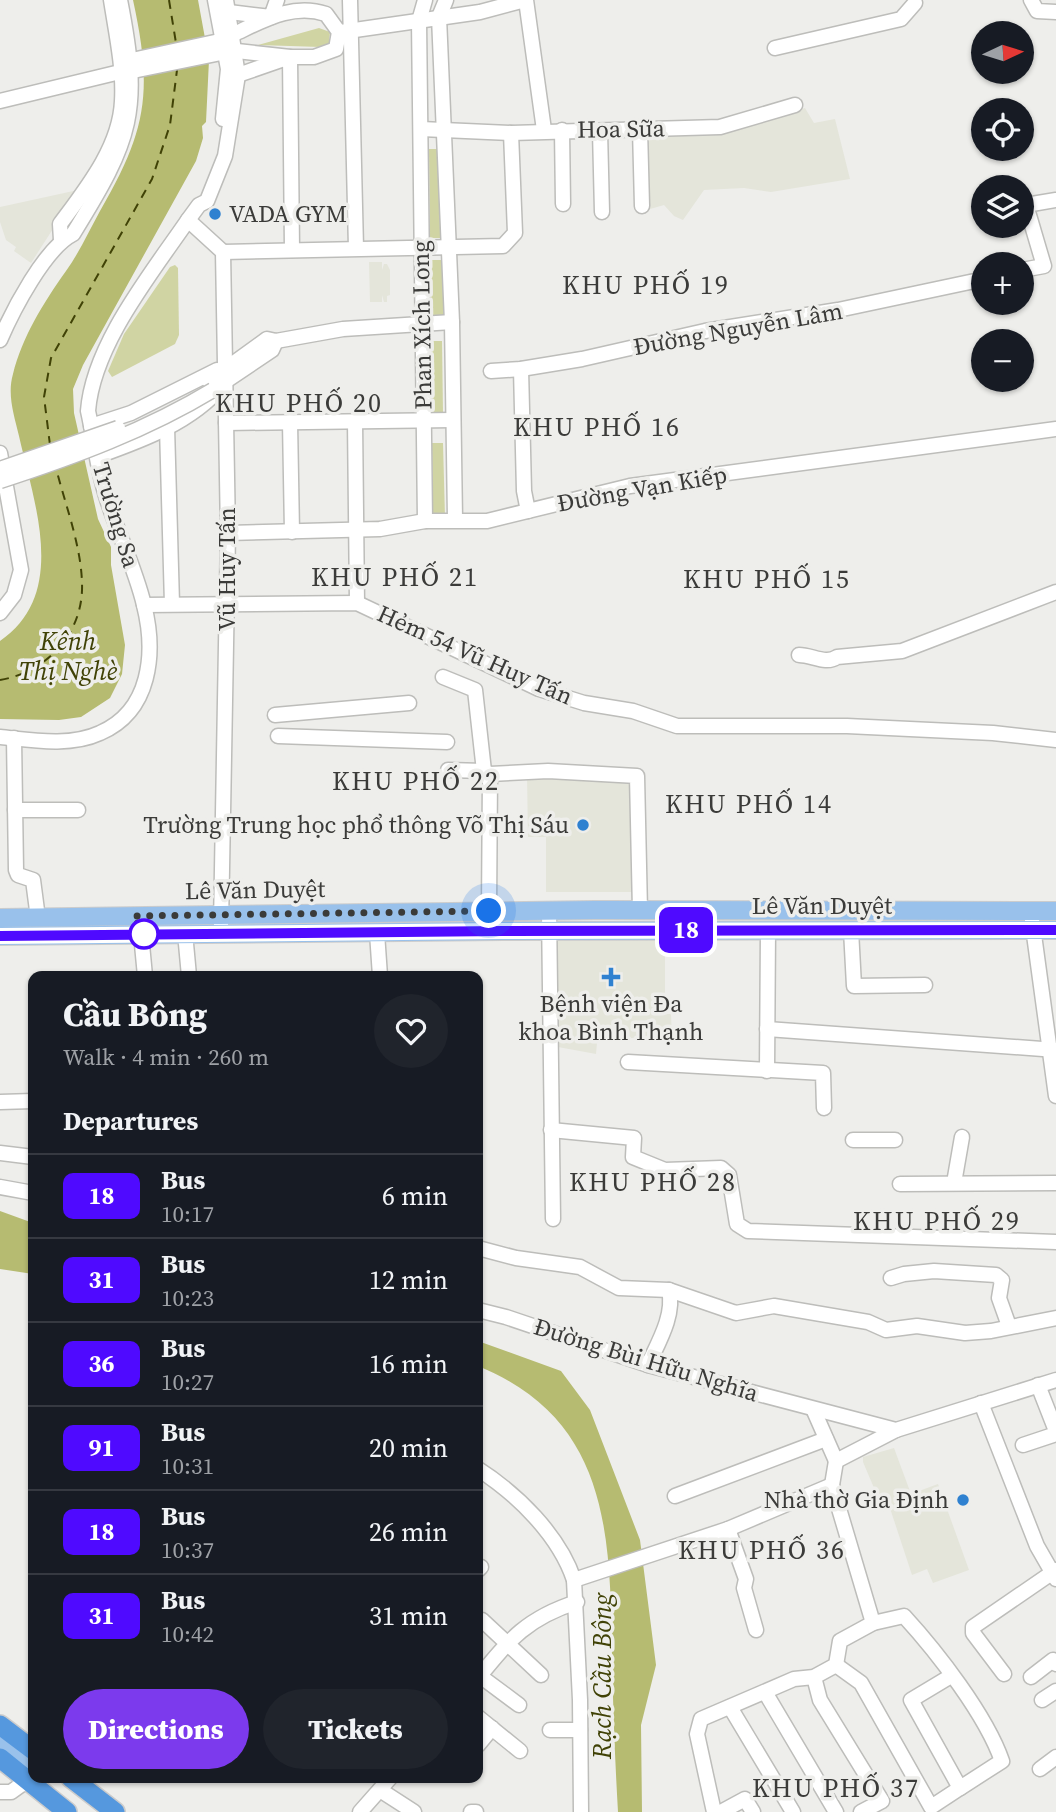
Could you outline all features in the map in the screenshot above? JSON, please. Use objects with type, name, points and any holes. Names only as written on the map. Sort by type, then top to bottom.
[{"type":"highway","points":[[0,1725],[28,1746]]},
{"type":"highway","points":[[0,1758],[28,1769]]},
{"type":"highway","points":[[42,1783],[67,1812]]},
{"type":"highway","points":[[83,1783],[110,1808]]},
{"type":"main road","name":"Lê Văn Duyệt","points":[[0,918],[595,910],[1056,911]]},
{"type":"main road","points":[[595,910],[595,931]]},
{"type":"main road","points":[[376,913],[377,933]]},
{"type":"main road","name":"Lê Văn Duyệt","points":[[0,936],[1056,930]]},
{"type":"main road","points":[[0,1746],[28,1768]]},
{"type":"main road","points":[[110,1808],[128,1812]]},
{"type":"street","points":[[111,0],[128,68]]},
{"type":"street","points":[[0,340],[32,282],[61,240],[60,224],[86,190],[110,148],[117,128],[128,68],[120,0]]},
{"type":"street","name":"Trường Sa","points":[[199,205],[207,201],[225,156],[239,75],[215,0]]},
{"type":"street","points":[[271,17],[277,0]]},
{"type":"street","points":[[230,44],[290,57],[314,57],[336,49],[344,31],[350,0]]},
{"type":"street","name":"Phan Xích Long","points":[[425,0],[419,21],[425,521]]},
{"type":"street","name":"Phan Xích Long","points":[[446,0],[439,18],[452,322],[455,519]]},
{"type":"street","points":[[344,31],[480,12],[526,0],[544,130]]},
{"type":"street","points":[[1031,0],[1037,11],[1056,12]]},
{"type":"street","points":[[775,48],[901,19],[918,1]]},
{"type":"street","points":[[227,6],[271,17]]},
{"type":"street","name":"Trường Sa","points":[[7,737],[57,741],[100,734],[122,720],[138,702],[147,677],[150,658],[144,605],[107,501],[88,411],[94,377],[113,334],[199,205],[223,122],[228,88],[230,44],[227,6]]},
{"type":"street","points":[[0,101],[230,44],[271,17],[291,10],[315,10],[326,14],[344,31],[356,248]]},
{"type":"street","points":[[239,75],[290,57]]},
{"type":"street","points":[[290,57],[292,250]]},
{"type":"street","name":"Hoa Sữa","points":[[444,130],[511,133],[720,127],[795,105]]},
{"type":"street","points":[[421,129],[444,130]]},
{"type":"street","points":[[640,129],[642,206]]},
{"type":"street","points":[[562,130],[563,204]]},
{"type":"street","points":[[600,131],[602,212]]},
{"type":"street","points":[[188,220],[223,252],[503,246],[515,233],[511,133]]},
{"type":"street","points":[[1034,268],[1044,266],[1027,205],[1056,201]]},
{"type":"street","name":"Vũ Huy Tấn","points":[[220,933],[228,533],[226,423],[218,380],[223,252]]},
{"type":"street","name":"Đường Nguyễn Lâm","points":[[491,371],[582,359],[705,331],[895,299],[971,282]]},
{"type":"street","points":[[0,469],[108,432],[166,408],[272,350],[276,341],[343,330],[421,322],[452,322]]},
{"type":"street","points":[[521,369],[524,491],[528,510]]},
{"type":"street","points":[[92,426],[131,412],[207,373],[218,380]]},
{"type":"street","points":[[98,456],[167,428],[206,405],[218,380]]},
{"type":"street","points":[[3,487],[175,413],[218,380]]},
{"type":"street","points":[[226,423],[453,420]]},
{"type":"street","points":[[355,421],[357,603]]},
{"type":"street","points":[[290,422],[292,532]]},
{"type":"street","points":[[167,428],[172,604]]},
{"type":"street","name":"Đường Vạn Kiếp","points":[[228,533],[380,529],[455,519],[487,521],[630,486],[1056,429]]},
{"type":"street","points":[[0,456],[3,487],[21,570],[14,594],[0,613]]},
{"type":"street","points":[[799,655],[814,655],[824,661],[832,661],[837,657],[902,651],[1056,592]]},
{"type":"street","name":"Hẻm 54 Vũ Huy Tấn","points":[[144,605],[357,603],[539,689],[583,703],[633,711],[677,726],[847,726],[993,733],[1056,740]]},
{"type":"street","points":[[443,677],[475,690],[487,773],[489,911]]},
{"type":"street","points":[[275,715],[409,703]]},
{"type":"street","points":[[278,736],[447,742]]},
{"type":"street","points":[[7,737],[15,810],[16,870],[18,875],[33,880],[38,918]]},
{"type":"street","points":[[448,770],[487,773],[548,771],[637,776],[640,816],[640,911]]},
{"type":"street","points":[[15,810],[78,810]]},
{"type":"street","points":[[549,911],[553,1219]]},
{"type":"street","points":[[1032,911],[1056,1096]]},
{"type":"street","points":[[767,1071],[768,930]]},
{"type":"street","points":[[851,930],[854,986],[925,985]]},
{"type":"street","points":[[185,933],[189,971]]},
{"type":"street","points":[[377,933],[380,971]]},
{"type":"street","points":[[141,934],[145,971]]},
{"type":"street","points":[[767,1029],[1052,1049]]},
{"type":"street","points":[[628,1062],[823,1073],[824,1108]]},
{"type":"street","points":[[0,1102],[28,1101]]},
{"type":"street","points":[[551,1130],[634,1138],[633,1157],[665,1170],[721,1168],[729,1175],[737,1224],[748,1231],[1056,1242]]},
{"type":"street","points":[[954,1182],[962,1137]]},
{"type":"street","points":[[853,1140],[895,1140]]},
{"type":"street","points":[[0,1153],[28,1156]]},
{"type":"street","points":[[900,1184],[1056,1183]]},
{"type":"street","points":[[0,1187],[28,1192]]},
{"type":"street","points":[[483,1249],[516,1258],[580,1267],[619,1288],[669,1290],[736,1313],[774,1306],[868,1322],[886,1330],[918,1325],[965,1333],[1037,1324],[1056,1318]]},
{"type":"street","points":[[891,1278],[904,1273],[934,1271],[996,1275],[1002,1280],[999,1298],[1009,1326]]},
{"type":"street","points":[[648,1365],[664,1330],[672,1300],[669,1290]]},
{"type":"street","name":"Đường Bùi Hữu Nghĩa","points":[[483,1311],[648,1365],[814,1411],[895,1430]]},
{"type":"street","points":[[835,1461],[895,1430],[1056,1380]]},
{"type":"street","points":[[1023,1445],[1056,1433],[1038,1385]]},
{"type":"street","points":[[981,1403],[1037,1546],[1055,1574],[973,1627],[973,1633],[1004,1674]]},
{"type":"street","points":[[814,1411],[835,1461],[831,1485],[873,1623]]},
{"type":"street","points":[[675,1496],[826,1439]]},
{"type":"street","points":[[483,1472],[496,1481],[542,1527],[570,1568],[577,1602],[581,1812]]},
{"type":"street","points":[[573,1580],[729,1529],[831,1485]]},
{"type":"street","points":[[729,1529],[746,1579],[744,1588],[757,1630]]},
{"type":"street","points":[[483,1669],[505,1643],[548,1612],[577,1602]]},
{"type":"street","points":[[904,1616],[951,1676],[996,1744],[1002,1761],[931,1807],[861,1683],[836,1665],[840,1641],[873,1623],[904,1616]]},
{"type":"street","points":[[483,1621],[541,1675]]},
{"type":"street","points":[[1031,1677],[1053,1660],[1056,1664]]},
{"type":"street","points":[[714,1812],[697,1734],[701,1718],[794,1679],[814,1676],[836,1665]]},
{"type":"street","points":[[483,1675],[519,1705]]},
{"type":"street","points":[[814,1676],[820,1700],[882,1801],[861,1812]]},
{"type":"street","points":[[951,1676],[911,1700],[960,1788]]},
{"type":"street","points":[[1042,1700],[1056,1691]]},
{"type":"street","points":[[765,1692],[836,1812]]},
{"type":"street","points":[[730,1707],[793,1812]]},
{"type":"street","points":[[483,1721],[520,1751]]},
{"type":"street","points":[[483,1739],[492,1728]]},
{"type":"street","points":[[550,1730],[580,1730]]},
{"type":"street","points":[[1040,1769],[1056,1757]]},
{"type":"street","points":[[0,1792],[11,1792],[28,1773]]},
{"type":"street","points":[[359,1812],[386,1783]]},
{"type":"street","points":[[380,1790],[414,1812]]},
{"type":"street","points":[[722,1812],[745,1799],[752,1812]]},
{"type":"shaded area","points":[[319,28],[330,32],[329,44],[321,47],[258,45]]},
{"type":"shaded area","points":[[805,108],[814,123],[835,119],[850,179],[771,192],[744,188],[704,190],[683,220],[674,216],[664,205],[650,209],[645,207],[645,141],[651,135],[709,135],[733,131]]},
{"type":"shaded area","points":[[429,149],[441,149],[442,238],[430,238]]},
{"type":"shaded area","points":[[78,190],[31,263],[14,251],[16,247],[6,240],[0,222],[0,207]]},
{"type":"shaded area","points":[[430,260],[443,260],[444,319],[431,319]]},
{"type":"shaded area","points":[[369,262],[382,262],[382,270],[384,264],[387,264],[390,270],[390,295],[387,296],[387,302],[384,302],[382,295],[382,302],[370,302]]},
{"type":"shaded area","points":[[175,265],[178,268],[179,335],[175,344],[112,377],[108,371],[124,334],[170,267]]},
{"type":"shaded area","points":[[431,341],[442,341],[443,413],[431,414]]},
{"type":"shaded area","points":[[432,443],[443,443],[445,517],[433,517]]},
{"type":"shaded area","name":"Trường Trung học phổ thông Võ Thị Sáu","points":[[527,775],[631,776],[636,892],[546,892],[546,837],[528,837]]},
{"type":"shaded area","name":"Bệnh viện Đa khoa Bình Thạnh","points":[[665,940],[665,1014],[671,1014],[672,1038],[626,1038],[597,1043],[596,1054],[558,1047],[556,941]]},
{"type":"shaded area","points":[[894,1448],[911,1494],[938,1484],[969,1570],[933,1583],[927,1569],[912,1575],[885,1493],[877,1495],[863,1462],[863,1457]]},
{"type":"water","name":"Kênh Thị Nghè","points":[[133,0],[198,0],[209,60],[206,122],[202,126],[203,138],[196,161],[83,365],[73,389],[74,413],[98,519],[111,547],[111,565],[125,645],[122,674],[110,698],[81,717],[59,720],[0,719],[0,641],[21,621],[34,599],[40,573],[41,546],[38,518],[13,413],[11,382],[28,333],[84,242],[128,157],[136,133],[144,86],[143,60]]},
{"type":"water","points":[[0,1211],[28,1221],[28,1273],[0,1269]]},
{"type":"water","name":"Rạch Cầu Bông","points":[[483,1343],[561,1371],[590,1410],[640,1540],[656,1665],[641,1725],[642,1812],[618,1812],[609,1568],[604,1526],[594,1486],[578,1450],[554,1417],[522,1389],[483,1369]]},
{"type":"ferry route","points":[[169,0],[176,43]]},
{"type":"ferry route","points":[[50,445],[44,397],[51,358],[152,179],[170,125],[177,70]]},
{"type":"ferry route","points":[[0,680],[33,669],[47,659],[69,634],[77,618],[81,601],[81,569],[76,539],[56,468]]},
{"type":"bus line","name":"18","points":[[0,936],[502,931],[1056,930]]},
{"type":"place","name":"VADA GYM","points":[[215,214]]},
{"type":"place","name":"Trường Trung học phổ thông Võ Thị Sáu","points":[[583,825]]},
{"type":"place","name":"Bệnh viện Đa khoa Bình Thạnh","points":[[611,977]]},
{"type":"place","name":"Nhà thờ Gia Định","points":[[963,1500]]},
{"type":"district","name":"KHU PHỐ 19","points":[[646,285]]},
{"type":"district","name":"KHU PHỐ 20","points":[[299,403]]},
{"type":"district","name":"KHU PHỐ 16","points":[[597,427]]},
{"type":"district","name":"KHU PHỐ 21","points":[[395,577]]},
{"type":"district","name":"KHU PHỐ 15","points":[[767,579]]},
{"type":"district","name":"KHU PHỐ 22","points":[[416,781]]},
{"type":"district","name":"KHU PHỐ 14","points":[[749,804]]},
{"type":"district","name":"KHU PHỐ 28","points":[[653,1182]]},
{"type":"district","name":"KHU PHỐ 29","points":[[937,1221]]},
{"type":"district","name":"KHU PHỐ 36","points":[[762,1550]]},
{"type":"district","name":"KHU PHỐ 37","points":[[836,1788]]},
{"type":"route","points":[[144,934],[133,916],[489,911]]}]
